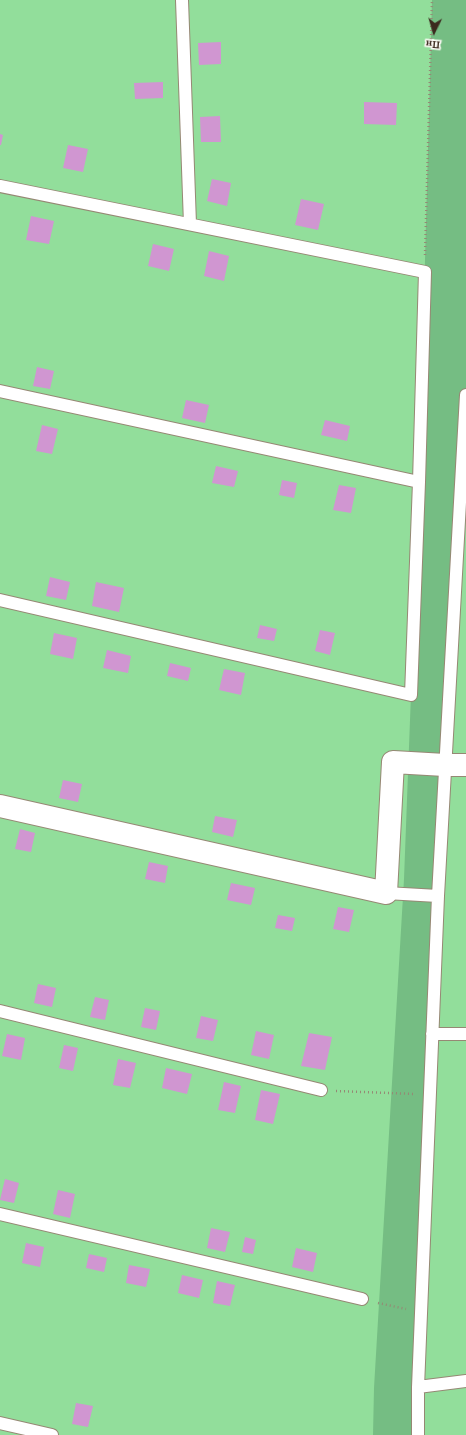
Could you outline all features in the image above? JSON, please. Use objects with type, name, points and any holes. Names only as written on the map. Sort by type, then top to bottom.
[{"type":"street","points":[[0,806],[386,893],[393,762],[456,765]]},
{"type":"lane","points":[[182,0],[190,224]]},
{"type":"lane","points":[[0,186],[425,272],[411,694],[0,600]]},
{"type":"lane","points":[[0,392],[419,482]]},
{"type":"lane","points":[[418,1435],[418,1387],[438,896],[456,765],[466,395]]},
{"type":"lane","points":[[386,893],[438,896]]},
{"type":"lane","points":[[0,1011],[321,1090]]},
{"type":"lane","points":[[432,1034],[466,1034]]},
{"type":"lane","points":[[0,1214],[362,1299]]},
{"type":"lane","points":[[418,1387],[466,1381]]},
{"type":"lane","points":[[0,1423],[52,1435]]},
{"type":"path","points":[[425,272],[432,0]]},
{"type":"path","points":[[321,1090],[430,1095]]},
{"type":"path","points":[[362,1299],[421,1312]]},
{"type":"green space","points":[[0,0],[466,0],[466,1435],[0,1435]]},
{"type":"green space","points":[[432,0],[466,0],[466,395],[418,1435],[373,1435],[374,1388],[404,879],[419,482]]},
{"type":"building","points":[[221,42],[221,64],[199,65],[198,43]]},
{"type":"building","points":[[163,82],[163,98],[135,99],[134,83]]},
{"type":"building","points":[[364,102],[397,103],[396,125],[364,124]]},
{"type":"building","points":[[220,116],[221,142],[201,142],[200,117]]},
{"type":"building","points":[[0,134],[3,135],[1,145],[0,145]]},
{"type":"building","points":[[68,145],[88,149],[83,172],[63,168]]},
{"type":"building","points":[[212,179],[231,183],[227,206],[207,201]]},
{"type":"building","points":[[301,199],[324,204],[318,230],[295,225]]},
{"type":"building","points":[[31,216],[54,221],[49,244],[26,240]]},
{"type":"building","points":[[153,244],[174,249],[169,271],[148,266]]},
{"type":"building","points":[[209,251],[229,256],[224,281],[204,276]]},
{"type":"building","points":[[37,367],[54,371],[50,389],[33,386]]},
{"type":"building","points":[[186,400],[209,405],[205,423],[182,418]]},
{"type":"building","points":[[325,420],[350,426],[347,441],[321,435]]},
{"type":"building","points":[[42,425],[58,429],[52,454],[36,451]]},
{"type":"building","points":[[216,466],[238,471],[234,487],[212,483]]},
{"type":"building","points":[[282,480],[297,483],[294,498],[279,495]]},
{"type":"building","points":[[339,485],[356,488],[351,513],[333,510]]},
{"type":"building","points":[[50,577],[70,582],[66,600],[46,596]]},
{"type":"building","points":[[96,582],[124,588],[119,612],[92,606]]},
{"type":"building","points":[[260,625],[277,629],[274,641],[257,638]]},
{"type":"building","points":[[320,630],[335,633],[330,655],[315,651]]},
{"type":"building","points":[[54,633],[77,638],[73,659],[50,654]]},
{"type":"building","points":[[107,650],[131,656],[128,673],[103,668]]},
{"type":"building","points":[[170,663],[191,668],[188,681],[167,676]]},
{"type":"building","points":[[224,669],[245,673],[241,695],[219,690]]},
{"type":"building","points":[[63,780],[82,784],[78,802],[59,798]]},
{"type":"building","points":[[215,816],[237,820],[233,837],[212,832]]},
{"type":"building","points":[[20,829],[35,833],[31,852],[15,849]]},
{"type":"building","points":[[149,862],[168,866],[165,883],[145,879]]},
{"type":"building","points":[[231,883],[255,888],[251,905],[227,900]]},
{"type":"building","points":[[338,907],[354,910],[349,932],[333,929]]},
{"type":"building","points":[[278,915],[295,918],[292,931],[275,928]]},
{"type":"building","points":[[38,984],[56,988],[52,1007],[34,1003]]},
{"type":"building","points":[[95,997],[109,1000],[105,1020],[90,1017]]},
{"type":"building","points":[[145,1008],[160,1011],[156,1030],[141,1027]]},
{"type":"building","points":[[201,1016],[218,1020],[213,1041],[196,1038]]},
{"type":"building","points":[[256,1031],[274,1035],[269,1059],[251,1055]]},
{"type":"building","points":[[309,1033],[332,1037],[325,1070],[301,1066]]},
{"type":"building","points":[[7,1034],[25,1038],[21,1060],[2,1056]]},
{"type":"building","points":[[64,1045],[78,1048],[73,1071],[59,1068]]},
{"type":"building","points":[[118,1059],[136,1063],[130,1088],[113,1085]]},
{"type":"building","points":[[166,1068],[192,1074],[187,1094],[162,1088]]},
{"type":"building","points":[[224,1082],[241,1086],[235,1113],[218,1110]]},
{"type":"building","points":[[261,1090],[280,1094],[273,1124],[255,1120]]},
{"type":"building","points":[[5,1179],[19,1183],[14,1203],[0,1200]]},
{"type":"building","points":[[58,1190],[75,1194],[70,1218],[53,1214]]},
{"type":"building","points":[[211,1228],[230,1232],[225,1252],[207,1248]]},
{"type":"building","points":[[245,1237],[256,1240],[253,1254],[242,1252]]},
{"type":"building","points":[[26,1243],[44,1247],[40,1267],[22,1263]]},
{"type":"building","points":[[296,1248],[317,1253],[313,1272],[292,1267]]},
{"type":"building","points":[[89,1254],[107,1258],[104,1272],[86,1268]]},
{"type":"building","points":[[129,1265],[150,1269],[146,1287],[126,1283]]},
{"type":"building","points":[[182,1275],[203,1280],[199,1298],[178,1293]]},
{"type":"building","points":[[217,1281],[235,1285],[230,1306],[213,1303]]},
{"type":"building","points":[[76,1403],[93,1406],[88,1427],[72,1424]]}]
